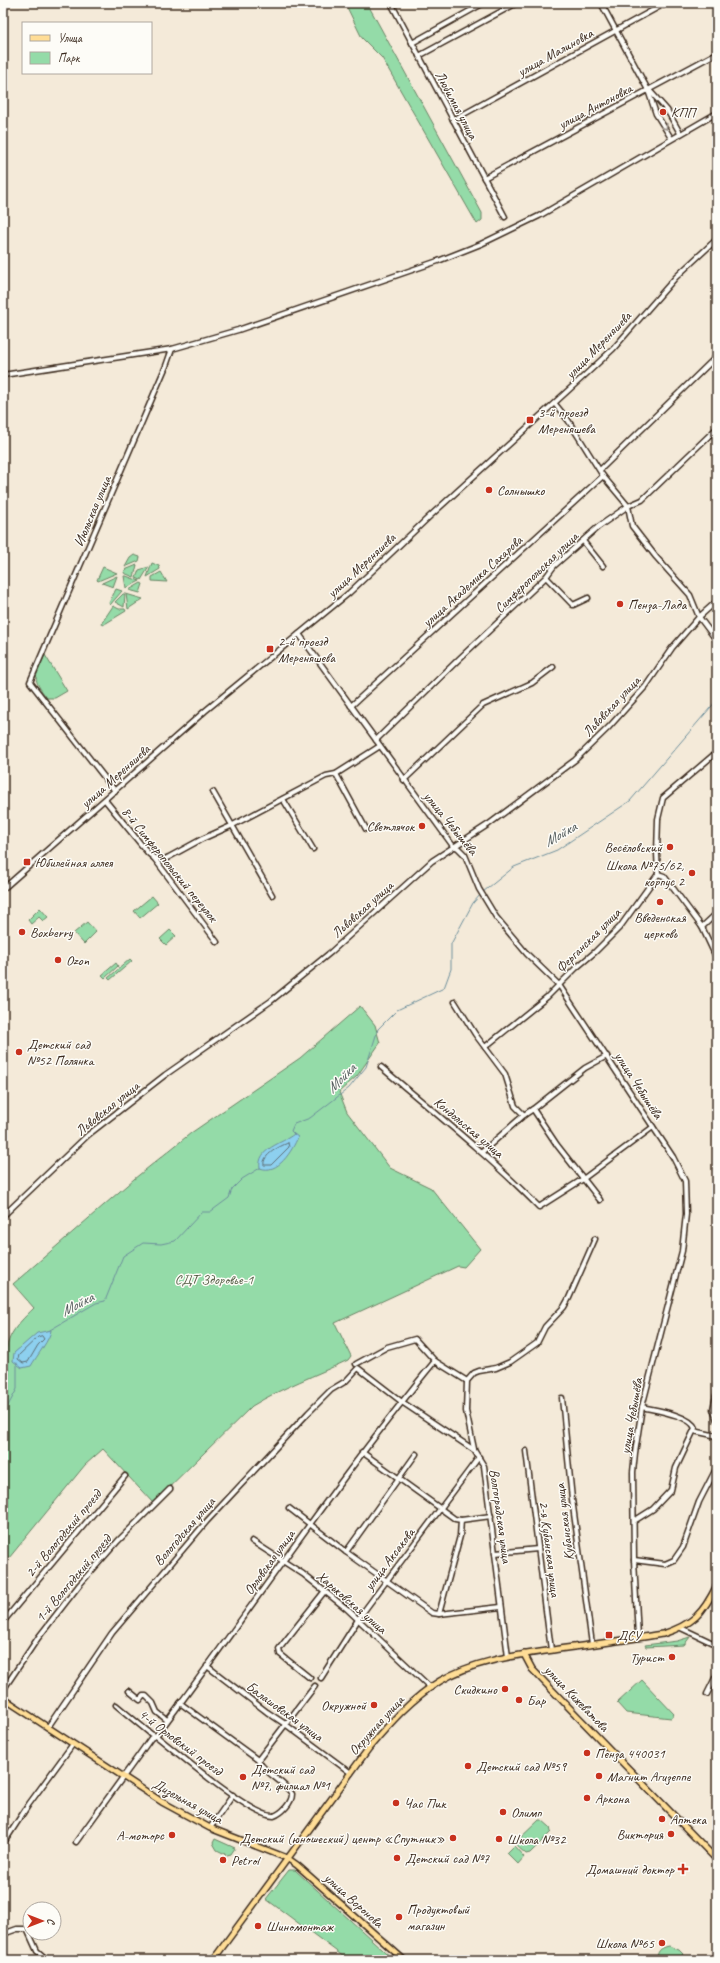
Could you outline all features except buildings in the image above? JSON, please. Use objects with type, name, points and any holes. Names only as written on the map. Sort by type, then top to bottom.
[{"type":"main road","name":"Окружная улица","points":[[213,1960],[287,1858],[391,1722],[431,1688],[460,1671],[482,1662],[524,1654],[663,1634],[681,1628],[699,1616],[717,1585]]},
{"type":"main road","name":"улица Кижеватова","points":[[524,1654],[532,1669],[717,1860]]},
{"type":"main road","name":"Дизельная улица","points":[[3,1698],[153,1797],[210,1828],[287,1858]]},
{"type":"main road","name":"улица Воронова","points":[[287,1858],[404,1960]]},
{"type":"street","name":"Любимая улица","points":[[391,3],[505,216]]},
{"type":"street","points":[[412,43],[484,3]]},
{"type":"street","points":[[419,56],[517,3]]},
{"type":"street","points":[[601,3],[617,30],[648,90],[656,114],[672,138]]},
{"type":"street","name":"улица Малиновка","points":[[453,120],[666,3]]},
{"type":"street","name":"улица Антоновка","points":[[484,178],[717,53]]},
{"type":"street","points":[[648,90],[667,110],[680,133]]},
{"type":"street","points":[[3,375],[172,349],[238,330],[438,261],[481,244],[539,216],[680,133],[717,113]]},
{"type":"street","name":"улица Мереняшева","points":[[3,889],[205,711],[349,593],[428,517],[555,404],[613,348],[676,276],[717,239]]},
{"type":"street","name":"Июльская улица","points":[[115,791],[30,682],[172,349]]},
{"type":"street","points":[[600,470],[717,356]]},
{"type":"street","points":[[555,404],[568,420],[603,476],[628,506],[632,526],[656,557],[690,595],[699,617],[717,641]]},
{"type":"street","name":"Симферопольская улица","points":[[376,740],[546,577],[554,566],[598,527],[628,506],[642,500],[717,428]]},
{"type":"street","name":"улица Академика Сахарова","points":[[350,706],[603,476]]},
{"type":"street","points":[[583,541],[603,566]]},
{"type":"street","points":[[546,577],[573,605],[588,598]]},
{"type":"street","name":"Львовская улица","points":[[3,1216],[88,1135],[165,1075],[271,1001],[331,952],[413,877],[453,846],[464,842],[490,824],[575,760],[609,727],[646,686],[672,648],[699,617],[717,601]]},
{"type":"street","name":"улица Чебышёва","points":[[299,634],[453,846],[458,848],[465,855],[479,889],[501,923],[527,954],[559,985],[673,1157],[685,1181],[687,1199],[682,1251],[642,1407],[633,1472],[634,1560],[638,1637]]},
{"type":"street","points":[[404,780],[482,705],[532,683],[553,667]]},
{"type":"street","points":[[154,858],[165,859],[326,776],[336,774],[380,746]]},
{"type":"street","points":[[717,752],[663,798],[658,818],[658,874],[664,876],[702,926],[717,959]]},
{"type":"street","points":[[336,774],[366,829]]},
{"type":"street","points":[[213,792],[231,826],[272,895]]},
{"type":"street","points":[[283,799],[313,849]]},
{"type":"street","name":"8-й Симферопольский переулок","points":[[105,800],[148,853],[154,858],[217,942]]},
{"type":"street","name":"Ферганская улица","points":[[485,1047],[547,998],[620,926],[658,874]]},
{"type":"street","points":[[702,926],[717,913]]},
{"type":"street","points":[[455,1002],[504,1074],[515,1106],[524,1115]]},
{"type":"street","points":[[482,1152],[524,1115],[585,1068],[607,1056]]},
{"type":"street","name":"Кондольская улица","points":[[381,1067],[482,1152],[511,1178],[539,1207],[583,1179]]},
{"type":"street","points":[[533,1109],[557,1145],[600,1200]]},
{"type":"street","points":[[583,1179],[653,1127]]},
{"type":"street","points":[[474,1450],[466,1411],[467,1381],[474,1373],[496,1368],[510,1362],[537,1343],[545,1328],[564,1307],[595,1239]]},
{"type":"street","name":"Вологодская улица","points":[[48,1727],[112,1633],[207,1521],[331,1390],[346,1381],[357,1366],[387,1347],[415,1339],[435,1361]]},
{"type":"street","points":[[435,1361],[467,1381]]},
{"type":"street","name":"Орловская улица","points":[[76,1842],[151,1738],[156,1736],[362,1452],[435,1361]]},
{"type":"street","name":"Волгоградская улица","points":[[357,1366],[402,1402],[474,1450],[479,1457],[486,1473],[508,1657]]},
{"type":"street","points":[[717,1391],[713,1409],[717,1420]]},
{"type":"street","name":"Кубанская улица","points":[[562,1398],[573,1507],[592,1644]]},
{"type":"street","points":[[634,1521],[652,1509],[671,1490],[676,1468],[694,1431],[693,1424],[672,1414],[642,1407]]},
{"type":"street","points":[[694,1431],[717,1436]]},
{"type":"street","name":"2-я Кубанская улица","points":[[526,1450],[551,1650]]},
{"type":"street","points":[[362,1452],[453,1517],[461,1520],[491,1516]]},
{"type":"street","points":[[346,1552],[416,1454]]},
{"type":"street","name":"улица Аксакова","points":[[322,1678],[358,1620],[479,1457]]},
{"type":"street","points":[[634,1560],[665,1564],[674,1560],[683,1547],[699,1502],[717,1468]]},
{"type":"street","name":"2-й Вологодский проезд","points":[[3,1622],[125,1476]]},
{"type":"street","name":"1-й Вологодский проезд","points":[[3,1690],[38,1638],[80,1584],[118,1541],[170,1489]]},
{"type":"street","points":[[289,1508],[346,1552],[429,1611],[438,1614],[502,1607]]},
{"type":"street","points":[[438,1614],[460,1536],[461,1520]]},
{"type":"street","name":"Харьковская улица","points":[[252,1542],[303,1574],[347,1610],[431,1688]]},
{"type":"street","points":[[495,1553],[538,1549]]},
{"type":"street","points":[[310,1678],[280,1654],[279,1649],[324,1592]]},
{"type":"street","points":[[681,1628],[717,1645]]},
{"type":"street","name":"Балашовская улица","points":[[207,1666],[266,1712],[285,1724],[351,1773]]},
{"type":"street","points":[[707,1694],[717,1674]]},
{"type":"street","points":[[180,1703],[258,1760],[315,1686]]},
{"type":"street","points":[[129,1691],[140,1700],[143,1696],[146,1696],[153,1703],[157,1712],[167,1720]]},
{"type":"street","name":"4-й Орловский проезд","points":[[116,1705],[151,1734],[156,1736],[233,1795],[258,1812],[269,1816],[276,1815],[291,1799],[290,1791],[261,1765],[258,1760]]},
{"type":"street","points":[[3,1844],[29,1804],[73,1744]]},
{"type":"street","points":[[210,1828],[233,1795]]},
{"type":"street","points":[[3,1934],[17,1929],[27,1929],[37,1951],[44,1957]]},
{"type":"green space","points":[[345,3],[367,3],[482,213],[482,220],[477,224],[382,58],[362,38]]},
{"type":"green space","points":[[134,555],[140,557],[139,561],[125,567],[130,558]]},
{"type":"green space","points":[[152,563],[159,566],[160,569],[147,577]]},
{"type":"green space","points":[[137,565],[134,577],[124,573],[125,570]]},
{"type":"green space","points":[[103,567],[117,573],[98,581],[97,580]]},
{"type":"green space","points":[[149,567],[141,580],[136,578],[139,570]]},
{"type":"green space","points":[[161,572],[167,582],[152,581],[152,577]]},
{"type":"green space","points":[[117,576],[113,587],[102,583]]},
{"type":"green space","points":[[124,576],[126,576],[140,581],[126,588]]},
{"type":"green space","points":[[141,583],[143,584],[140,593],[129,590]]},
{"type":"green space","points":[[116,589],[122,591],[110,605],[109,603]]},
{"type":"green space","points":[[123,594],[125,594],[124,607],[115,602]]},
{"type":"green space","points":[[126,594],[143,599],[128,609]]},
{"type":"green space","points":[[113,606],[119,609],[125,609],[126,611],[103,625],[101,624]]},
{"type":"green space","points":[[45,655],[67,691],[55,698],[47,698],[39,686],[36,677]]},
{"type":"green space","points":[[152,896],[158,903],[140,918],[134,911]]},
{"type":"green space","points":[[40,908],[48,917],[43,921],[39,917],[31,924],[28,920]]},
{"type":"green space","points":[[87,922],[96,932],[84,944],[74,933]]},
{"type":"green space","points":[[170,930],[176,936],[166,945],[160,939]]},
{"type":"green space","points":[[130,959],[132,961],[110,980],[108,978]]},
{"type":"green space","points":[[116,963],[118,966],[105,978],[102,975]]},
{"type":"green space","name":"СДТ Здоровье-1","points":[[360,1006],[375,1025],[380,1043],[357,1076],[339,1092],[347,1112],[390,1168],[431,1188],[480,1249],[464,1267],[458,1266],[335,1323],[351,1356],[348,1360],[287,1387],[252,1406],[153,1503],[103,1449],[85,1465],[9,1558],[3,1550],[3,1382],[9,1374],[6,1353],[10,1337],[14,1329],[34,1308],[13,1284],[134,1179],[191,1133],[300,1058]]},
{"type":"green space","points":[[690,1637],[684,1645],[646,1647],[645,1645],[677,1641]]},
{"type":"green space","points":[[642,1680],[674,1714],[671,1718],[626,1713],[617,1703]]},
{"type":"green space","points":[[539,1820],[542,1820],[550,1827],[551,1832],[530,1853],[526,1854],[517,1846],[517,1841]]},
{"type":"green space","points":[[215,1839],[235,1848],[231,1854],[227,1855],[217,1850],[213,1843]]},
{"type":"green space","points":[[514,1846],[524,1857],[518,1864],[507,1853]]},
{"type":"green space","points":[[289,1870],[295,1870],[394,1960],[348,1960],[266,1899]]},
{"type":"green space","points":[[669,1946],[679,1950],[689,1960],[657,1960],[660,1950]]},
{"type":"water","points":[[294,1134],[298,1137],[284,1160],[273,1168],[260,1168],[260,1161],[266,1151]]},
{"type":"water","points":[[51,1330],[46,1343],[31,1366],[22,1368],[13,1361],[14,1353],[37,1333]]},
{"type":"waterway","name":"Мойка","points":[[483,892],[514,867],[557,850],[630,801],[717,700]]},
{"type":"waterway","name":"Мойка","points":[[294,1134],[291,1131],[294,1124],[310,1118],[349,1088],[366,1067],[378,1029],[397,1010],[444,988],[451,969],[451,944],[473,903],[481,894]]},
{"type":"waterway","name":"Мойка","points":[[50,1330],[96,1303],[105,1301],[123,1256],[143,1243],[161,1244],[175,1241],[202,1212],[210,1212],[229,1198],[232,1189],[242,1179],[260,1168]]},
{"type":"waterway","name":"Мойка","points":[[3,1415],[17,1389],[17,1363]]},
{"type":"place","name":"КПП","points":[[663,112]]},
{"type":"place","name":"3-й проезд Мереняшева","points":[[530,420]]},
{"type":"place","name":"Солнышко","points":[[489,490]]},
{"type":"place","name":"Пенза-Лада","points":[[620,604]]},
{"type":"place","name":"2-й проезд Мереняшева","points":[[270,649]]},
{"type":"place","name":"Светлячок","points":[[422,826]]},
{"type":"place","name":"Весёловский","points":[[670,847]]},
{"type":"place","name":"Юбилейная аллея","points":[[27,862]]},
{"type":"place","name":"Школа №75/62, корпус 2","points":[[692,873]]},
{"type":"place","name":"Введенская церковь","points":[[660,902]]},
{"type":"place","name":"Boxberry","points":[[22,932]]},
{"type":"place","name":"Ozon","points":[[58,960]]},
{"type":"place","name":"Детский сад №52 Полянка","points":[[19,1052]]},
{"type":"place","name":"ДСУ","points":[[609,1635]]},
{"type":"place","name":"Турист","points":[[672,1657]]},
{"type":"place","name":"Скидкино","points":[[505,1689]]},
{"type":"place","name":"Бар","points":[[519,1700]]},
{"type":"place","name":"Окружной","points":[[374,1705]]},
{"type":"place","name":"Пенза 440031","points":[[587,1753]]},
{"type":"place","name":"Детский сад №59","points":[[468,1766]]},
{"type":"place","name":"Магнит Агизеппе","points":[[599,1776]]},
{"type":"place","name":"Детский сад №7, филиал №1","points":[[243,1777]]},
{"type":"place","name":"Аркона","points":[[587,1798]]},
{"type":"place","name":"Час Пик","points":[[396,1803]]},
{"type":"place","name":"Олимп","points":[[503,1812]]},
{"type":"place","name":"Аптека","points":[[662,1819]]},
{"type":"place","name":"Виктория","points":[[671,1834]]},
{"type":"place","name":"А-моторс","points":[[172,1835]]},
{"type":"place","name":"Детский (юношеский) центр «Спутник»","points":[[453,1838]]},
{"type":"place","name":"Школа №32","points":[[499,1839]]},
{"type":"place","name":"Детский сад №7","points":[[397,1858]]},
{"type":"place","name":"Petrol","points":[[223,1860]]},
{"type":"place","name":"Домашний доктор","points":[[683,1869]]},
{"type":"place","name":"Продуктовый магазин","points":[[399,1917]]},
{"type":"place","name":"Шиномонтаж","points":[[258,1926]]},
{"type":"place","name":"Школа №65","points":[[662,1943]]}]
